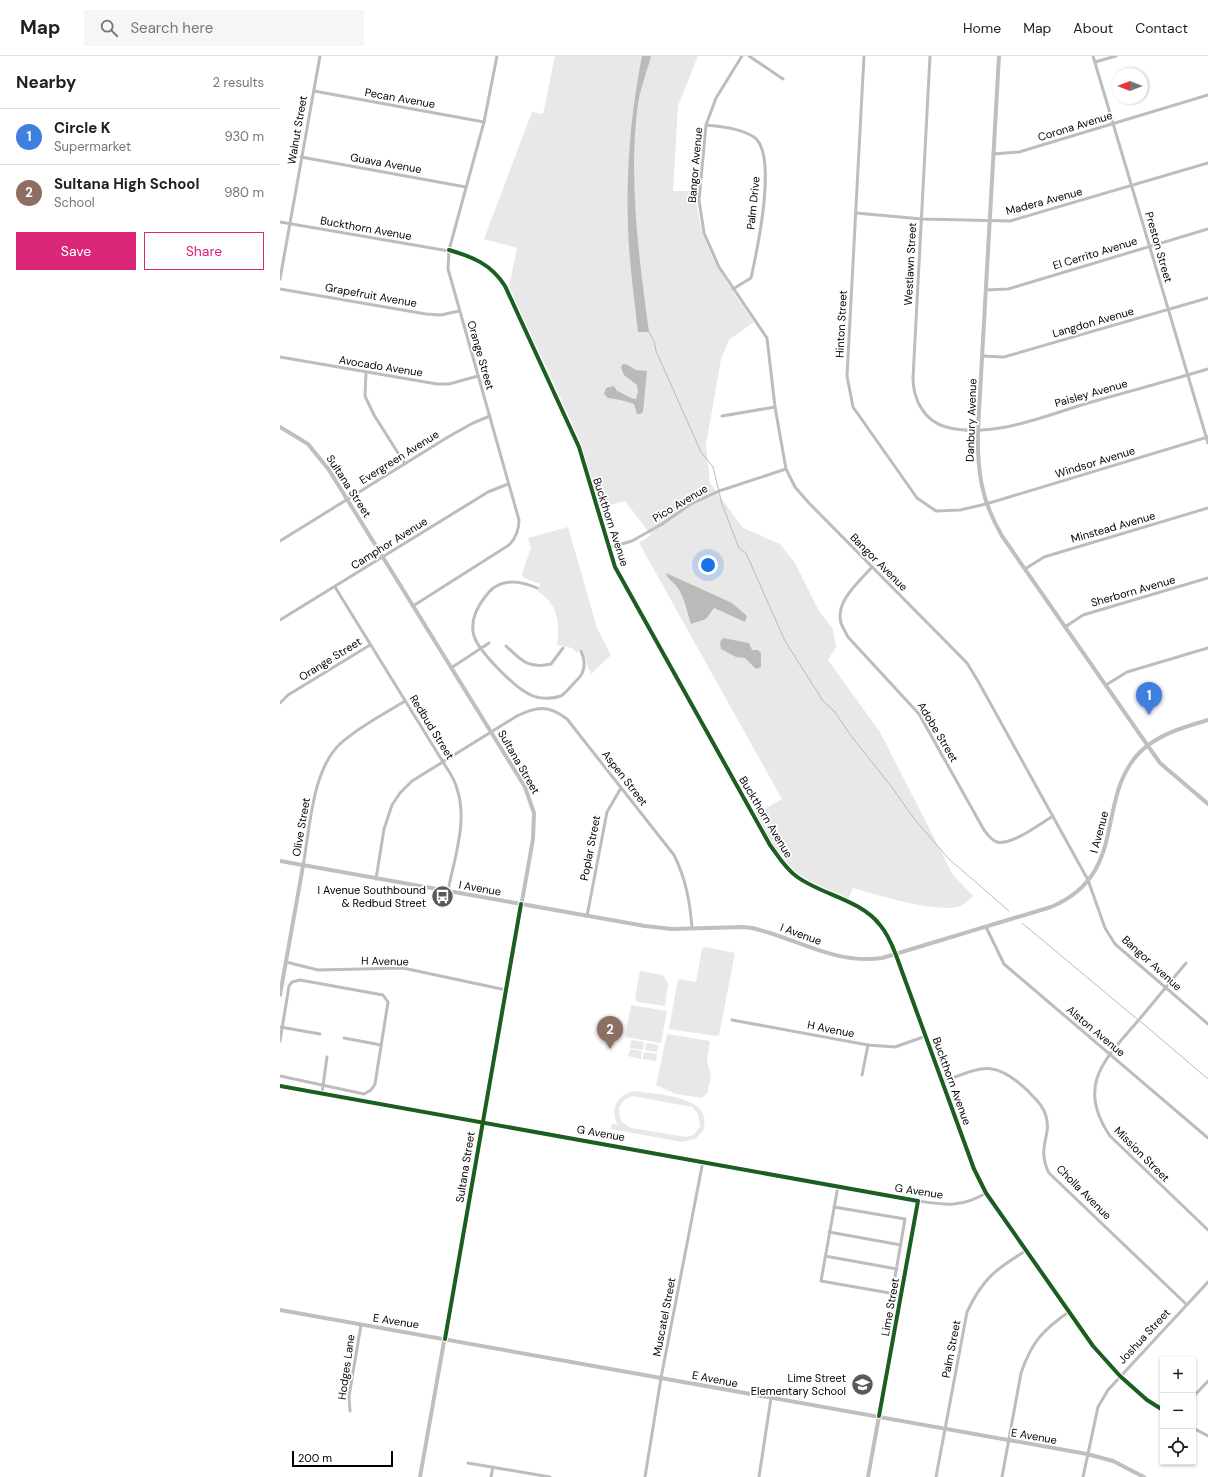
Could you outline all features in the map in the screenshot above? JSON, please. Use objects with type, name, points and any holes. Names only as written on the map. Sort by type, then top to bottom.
[{"type":"street","name":"Walnut Street","points":[[280,279],[320,56]]},
{"type":"street","name":"Orange Street","points":[[413,606],[510,545],[515,539],[519,520],[448,269],[449,251],[484,122],[497,56]]},
{"type":"street","name":"Bangor Avenue","points":[[742,56],[716,98],[706,125],[699,200],[704,233],[719,267],[767,338],[775,407],[786,469],[795,487],[808,502],[967,663],[1088,880],[1105,928],[1115,944],[1208,1024]]},
{"type":"street","points":[[750,56],[782,79]]},
{"type":"street","name":"Hinton Street","points":[[864,56],[847,376],[853,407],[917,498],[936,512],[960,510],[986,504]]},
{"type":"street","name":"Westlawn Street","points":[[930,56],[913,378],[915,397],[928,416],[945,426],[978,429]]},
{"type":"street","name":"Danbury Avenue","points":[[999,56],[978,429],[978,471],[986,504],[1002,536],[1160,763],[1208,804]]},
{"type":"street","name":"Preston Street","points":[[1093,56],[1208,443]]},
{"type":"street","points":[[1095,62],[1116,56]]},
{"type":"street","name":"Pecan Avenue","points":[[314,91],[484,122]]},
{"type":"street","name":"Corona Avenue","points":[[993,154],[1019,152],[1208,95]]},
{"type":"street","name":"Palm Drive","points":[[706,125],[732,128],[755,138],[765,154],[766,178],[751,278],[733,289]]},
{"type":"street","name":"Guava Avenue","points":[[301,157],[466,187]]},
{"type":"street","name":"Madera Avenue","points":[[856,213],[922,219],[990,222],[1010,221],[1208,163]]},
{"type":"street","name":"Buckthorn Avenue","points":[[280,222],[449,251],[471,257],[486,265],[505,286],[579,448],[615,567],[770,845],[781,862],[802,880],[856,906],[872,916],[885,931],[896,955],[974,1169],[986,1193],[1070,1310],[1093,1346],[1120,1376],[1147,1400],[1160,1408]]},
{"type":"street","name":"El Cerrito Avenue","points":[[986,290],[1008,289],[1208,229]]},
{"type":"street","name":"Grapefruit Avenue","points":[[280,289],[426,314],[441,315],[460,310]]},
{"type":"street","name":"Langdon Avenue","points":[[982,356],[1004,357],[1208,298]]},
{"type":"street","name":"Avocado Avenue","points":[[280,357],[366,373],[449,384],[478,376]]},
{"type":"street","name":"Paisley Avenue","points":[[978,429],[1000,428],[1208,369]]},
{"type":"street","points":[[366,373],[365,396],[374,415],[405,464]]},
{"type":"street","points":[[722,416],[775,407]]},
{"type":"street","name":"Evergreen Avenue","points":[[280,541],[454,433],[490,416]]},
{"type":"street","name":"Sultana Street","points":[[280,427],[308,444],[329,470],[525,787],[533,808],[533,840],[420,1477]]},
{"type":"street","name":"Windsor Avenue","points":[[986,504],[1207,437]]},
{"type":"street","name":"Pico Avenue","points":[[608,548],[632,541],[662,524],[691,504],[719,490],[786,469]]},
{"type":"street","name":"Camphor Avenue","points":[[280,620],[488,492],[508,484]]},
{"type":"street","name":"Minstead Avenue","points":[[1025,569],[1044,557],[1208,508]]},
{"type":"street","name":"Adobe Street","points":[[872,567],[849,593],[843,604],[840,614],[841,624],[848,637],[919,714],[984,830],[991,839],[998,843],[1010,842],[1053,816]]},
{"type":"street","name":"Sherborn Avenue","points":[[1065,627],[1083,615],[1208,578]]},
{"type":"street","points":[[537,588],[518,581],[504,583],[492,590],[477,606],[473,623],[474,637],[490,660],[510,680],[529,694],[538,698],[561,696],[579,679],[584,671],[585,661],[581,651]]},
{"type":"street","name":"Redbud Street","points":[[334,587],[443,762],[457,788],[461,808],[460,825],[448,892]]},
{"type":"street","points":[[451,668],[489,643]]},
{"type":"street","name":"Orange Street","points":[[280,703],[288,695],[370,645]]},
{"type":"street","points":[[506,646],[524,662],[539,666],[551,664],[563,648]]},
{"type":"street","points":[[1106,685],[1127,672],[1208,648]]},
{"type":"street","name":"Olive Street","points":[[280,995],[282,973],[286,962],[318,781],[324,764],[341,743],[405,701]]},
{"type":"street","name":"Aspen Street","points":[[376,879],[384,829],[392,805],[412,781],[491,732],[532,709],[544,708],[557,711],[567,719],[662,839],[681,869],[690,903],[692,928]]},
{"type":"street","name":"I Avenue","points":[[280,861],[645,926],[752,928],[834,956],[853,959],[874,959],[896,955],[1059,903],[1075,892],[1088,880],[1099,863],[1106,847],[1117,796],[1124,777],[1133,760],[1148,746],[1171,732],[1208,720]]},
{"type":"street","name":"Poplar Street","points":[[587,916],[606,812],[621,788]]},
{"type":"street","name":"Alston Avenue","points":[[986,927],[1004,964],[1208,1138]]},
{"type":"street","name":"H Avenue","points":[[286,962],[318,970],[403,968],[506,990]]},
{"type":"street","name":"Mission Street","points":[[1186,963],[1166,989],[1109,1054],[1098,1073],[1094,1091],[1095,1107],[1100,1122],[1110,1136],[1208,1230]]},
{"type":"street","points":[[280,1041],[281,1027],[289,986],[292,982],[300,980],[383,995],[386,998],[388,1006],[374,1084],[370,1090],[364,1094],[280,1076]]},
{"type":"street","name":"H Avenue","points":[[732,1020],[868,1045],[895,1047],[926,1036]]},
{"type":"street","points":[[281,1027],[320,1034]]},
{"type":"street","points":[[344,1038],[381,1045]]},
{"type":"street","points":[[862,1075],[868,1045]]},
{"type":"street","points":[[322,1093],[327,1057]]},
{"type":"street","name":"Cholla Avenue","points":[[942,1082],[979,1069],[996,1068],[1015,1079],[1040,1104],[1046,1116],[1044,1161],[1050,1173],[1186,1304]]},
{"type":"street","name":"G Avenue","points":[[280,1086],[943,1205],[960,1204],[973,1201],[986,1193]]},
{"type":"street","name":"Muscatel Street","points":[[645,1477],[661,1378],[703,1161]]},
{"type":"street","points":[[838,1186],[821,1281],[901,1295]]},
{"type":"street","name":"Lime Street","points":[[868,1477],[918,1201]]},
{"type":"street","points":[[834,1207],[905,1219],[892,1294]]},
{"type":"street","points":[[830,1232],[901,1244]]},
{"type":"street","name":"Palm Street","points":[[936,1477],[967,1312],[975,1294],[984,1281],[998,1268],[1027,1250]]},
{"type":"street","points":[[825,1256],[897,1269]]},
{"type":"street","name":"Joshua Street","points":[[1083,1477],[1098,1407],[1108,1390],[1208,1282]]},
{"type":"street","name":"E Avenue","points":[[280,1310],[445,1338],[770,1398],[879,1416],[1008,1441],[1087,1454],[1113,1461],[1144,1477]]},
{"type":"street","points":[[1002,1477],[1021,1373],[1026,1357],[1035,1342],[1048,1326],[1070,1310]]},
{"type":"street","name":"Hodges Lane","points":[[350,1411],[350,1396],[362,1325]]},
{"type":"street","points":[[1196,1394],[1208,1381]]},
{"type":"street","points":[[759,1477],[770,1398]]},
{"type":"street","points":[[1195,1429],[1208,1436]]},
{"type":"street","points":[[468,1463],[529,1475],[549,1477]]},
{"type":"street","points":[[491,1477],[493,1467]]},
{"type":"shaded area","points":[[555,56],[698,56],[678,106],[673,191],[696,191],[699,219],[708,247],[721,273],[754,322],[729,340],[721,359],[706,445],[710,483],[743,528],[780,544],[795,563],[819,611],[833,629],[836,647],[828,660],[880,732],[953,875],[973,896],[961,906],[938,908],[923,906],[853,888],[848,899],[805,880],[786,864],[775,848],[756,814],[782,799],[639,543],[651,535],[625,501],[599,508],[585,457],[571,421],[509,287],[517,248],[484,239],[532,112],[543,114]]},
{"type":"shaded area","points":[[642,56],[651,56],[638,103],[635,131],[634,188],[638,247],[649,332],[638,332],[628,226],[630,140]]},
{"type":"shaded area","points":[[623,364],[626,364],[636,370],[647,371],[643,412],[640,414],[637,414],[634,404],[608,398],[604,394],[606,388],[614,386],[617,391],[636,399],[638,392],[637,385],[624,375],[621,367]]},
{"type":"shaded area","points":[[568,527],[597,628],[611,655],[591,674],[581,649],[577,653],[572,648],[557,645],[558,621],[553,607],[544,596],[537,591],[540,584],[524,578],[522,574],[531,548],[528,538]]},
{"type":"shaded area","points":[[666,573],[732,603],[747,616],[745,622],[714,608],[706,619],[691,624],[680,592]]},
{"type":"shaded area","points":[[723,638],[749,643],[752,650],[758,650],[761,653],[761,667],[756,669],[745,658],[736,657],[721,649],[720,642]]},
{"type":"shaded area","points":[[706,947],[735,953],[719,1035],[716,1036],[669,1029],[678,979],[696,982],[702,949]]},
{"type":"shaded area","points":[[640,971],[663,975],[668,984],[665,1006],[637,1002],[635,998]]},
{"type":"shaded area","points":[[631,1005],[667,1011],[661,1043],[625,1037]]},
{"type":"shaded area","points":[[667,1034],[710,1041],[707,1062],[711,1075],[707,1094],[701,1098],[676,1094],[656,1085]]},
{"type":"shaded area","points":[[631,1040],[644,1042],[643,1050],[630,1048]]},
{"type":"shaded area","points":[[646,1043],[658,1045],[657,1052],[645,1050]]},
{"type":"shaded area","points":[[630,1049],[642,1051],[641,1059],[628,1056]]},
{"type":"shaded area","points":[[644,1052],[657,1054],[656,1061],[643,1059]]},
{"type":"shaded area","points":[[635,1091],[670,1096],[693,1104],[701,1110],[704,1119],[703,1131],[695,1139],[682,1142],[611,1129],[612,1124],[618,1125],[614,1113],[617,1103],[620,1098],[629,1092]],"holes":[[[632,1096],[692,1107],[698,1114],[700,1127],[693,1135],[686,1137],[631,1128],[623,1123],[620,1118],[619,1108],[624,1100]]]},
{"type":"waterway","points":[[648,330],[701,452],[713,467],[722,504],[739,548],[746,553],[785,641],[823,701],[834,711],[915,820],[949,859],[1009,911]]},
{"type":"waterway","points":[[1022,923],[1137,1019]]},
{"type":"waterway","points":[[1140,1021],[1208,1079]]},
{"type":"cycle path","points":[[449,250],[466,255],[481,262],[494,272],[505,286],[579,447],[615,567],[770,845],[785,866],[796,876],[817,888],[862,909],[872,916],[883,928],[896,955],[974,1169],[986,1193],[1093,1346],[1120,1376],[1147,1400],[1160,1408]]},
{"type":"cycle path","points":[[445,1339],[521,904]]},
{"type":"cycle path","points":[[280,1086],[918,1201],[879,1416]]},
{"type":"place","name":"Circle K","points":[[1149,715]]},
{"type":"place","name":"I Avenue Southbound & Redbud Street","points":[[442,896]]},
{"type":"place","name":"Sultana High School","points":[[610,1049]]},
{"type":"place","name":"Lime Street Elementary School","points":[[862,1384]]}]
